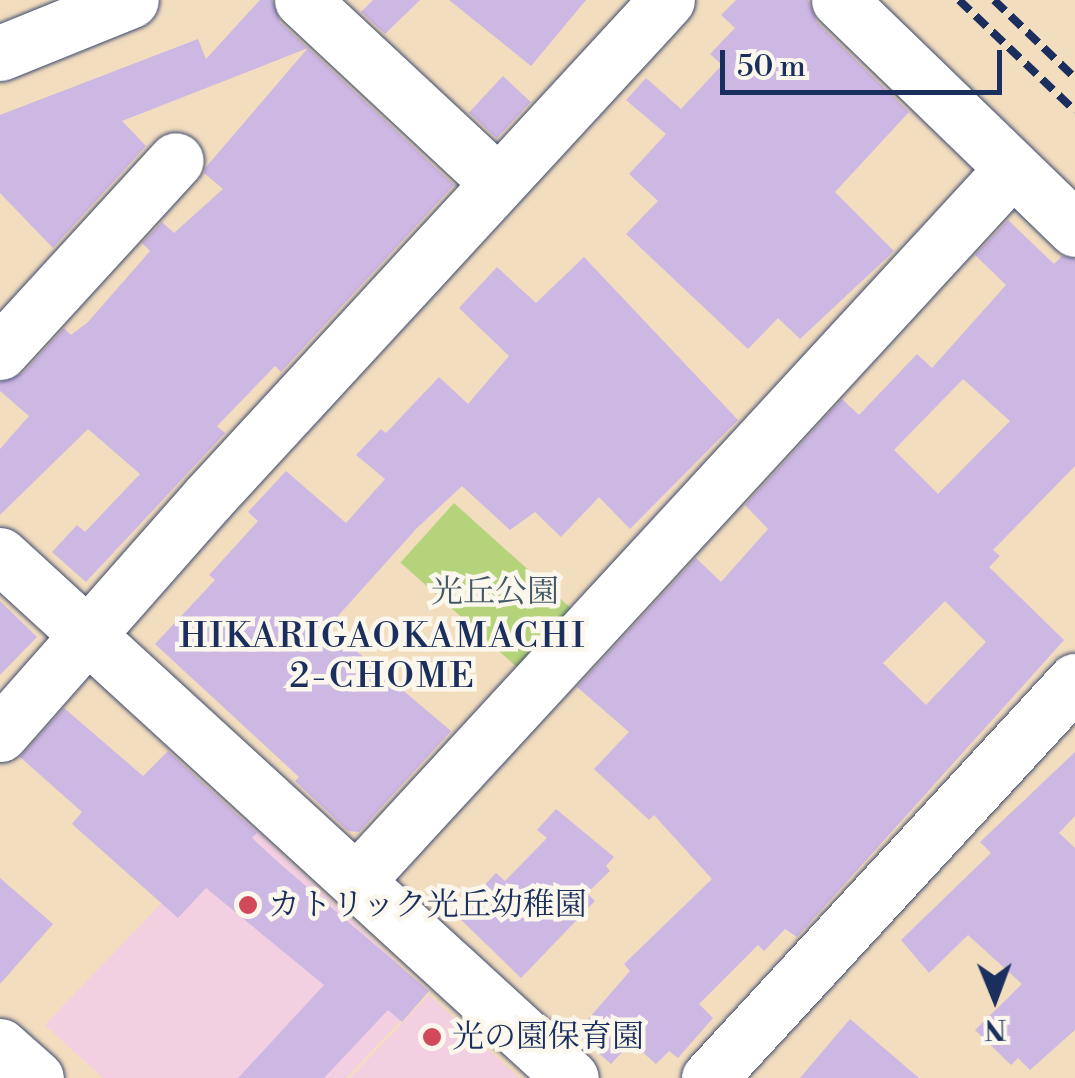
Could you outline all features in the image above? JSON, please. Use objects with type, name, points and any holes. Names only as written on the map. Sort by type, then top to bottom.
[{"type":"street","points":[[0,53],[131,0]]},
{"type":"street","points":[[302,0],[497,182]]},
{"type":"street","points":[[0,734],[497,182],[667,0]]},
{"type":"street","points":[[839,0],[1075,229]]},
{"type":"street","points":[[0,352],[176,160]]},
{"type":"street","points":[[358,879],[1012,169]]},
{"type":"street","points":[[0,554],[571,1078]]},
{"type":"street","points":[[709,1078],[1075,682]]},
{"type":"street","points":[[0,1046],[36,1078]]},
{"type":"shaded area","name":"カトリック光丘幼稚園","points":[[243,818],[428,992],[346,1078],[103,1078],[45,1025]]},
{"type":"shaded area","name":"光の園保育園","points":[[429,995],[519,1078],[350,1078]]},
{"type":"green space","name":"光丘公園","points":[[454,503],[573,610],[519,670],[400,562]]},
{"type":"building","points":[[260,0],[272,0],[280,22],[308,48],[122,121],[146,146],[53,248],[0,193],[0,115],[198,39],[206,59]]},
{"type":"building","points":[[373,0],[420,0],[385,34],[361,12]]},
{"type":"building","points":[[449,0],[586,0],[531,66]]},
{"type":"building","points":[[736,0],[808,0],[817,22],[909,112],[835,192],[894,251],[800,339],[778,318],[748,349],[626,234],[658,201],[629,174],[666,134],[626,100],[646,78],[681,109],[722,65],[710,54],[735,28],[721,15]]},
{"type":"building","points":[[308,48],[454,185],[281,372],[275,366],[217,426],[225,433],[86,582],[52,552],[77,525],[85,532],[140,474],[88,429],[0,515],[0,449],[29,416],[0,391],[0,382],[23,373],[64,328],[71,335],[88,322],[150,251],[142,243],[162,222],[174,233],[223,189],[204,173],[206,167]]},
{"type":"building","points":[[503,76],[531,102],[497,138],[469,113]]},
{"type":"building","points":[[1008,220],[1054,264],[1062,256],[1075,259],[1075,466],[993,550],[1000,556],[989,567],[1064,640],[797,937],[785,929],[764,951],[758,945],[699,1004],[713,1018],[678,1058],[669,1051],[656,1064],[631,1042],[611,1064],[576,1033],[630,971],[624,964],[712,879],[654,815],[649,820],[594,769],[629,732],[577,687],[696,558],[721,582],[768,529],[745,505],[842,399],[859,415],[917,354],[932,368],[1006,285],[975,255]],"holes":[[[963,379],[1010,421],[938,494],[894,450]],[[945,601],[986,642],[926,705],[883,663]]]},
{"type":"building","points":[[584,257],[738,420],[630,529],[599,497],[561,537],[535,512],[510,530],[462,486],[417,528],[328,627],[451,731],[359,832],[348,831],[295,781],[299,777],[155,644],[215,580],[209,575],[258,521],[248,512],[286,471],[346,523],[385,479],[356,455],[381,429],[386,433],[439,377],[468,404],[509,356],[459,308],[497,267],[536,303]]},
{"type":"building","points":[[0,601],[37,637],[0,675]]},
{"type":"building","points":[[64,708],[143,776],[168,751],[257,833],[252,838],[279,863],[429,991],[402,1022],[388,1010],[324,1078],[238,1078],[324,985],[206,888],[178,918],[72,824],[82,812],[20,757]]},
{"type":"building","points":[[1075,752],[1075,816],[1059,833],[1075,848],[1075,1030],[1030,1070],[1018,1058],[1011,1065],[975,1030],[1022,984],[968,935],[929,973],[901,940],[991,853],[980,842]]},
{"type":"building","points":[[556,809],[614,857],[606,866],[610,871],[587,893],[595,901],[521,978],[456,915],[496,873],[505,881],[547,838],[537,830]]},
{"type":"building","points":[[0,878],[53,924],[0,984]]},
{"type":"building","points":[[850,1019],[919,1078],[800,1078]]},
{"type":"railway","points":[[959,0],[1075,111]]},
{"type":"railway","points":[[994,0],[1075,78]]},
{"type":"place","name":"カトリック光丘幼稚園","points":[[248,905]]},
{"type":"place","name":"光の園保育園","points":[[432,1037]]},
{"type":"district","name":"HIKARIGAOKAMACHI 2-CHOME","points":[[383,657]]}]
